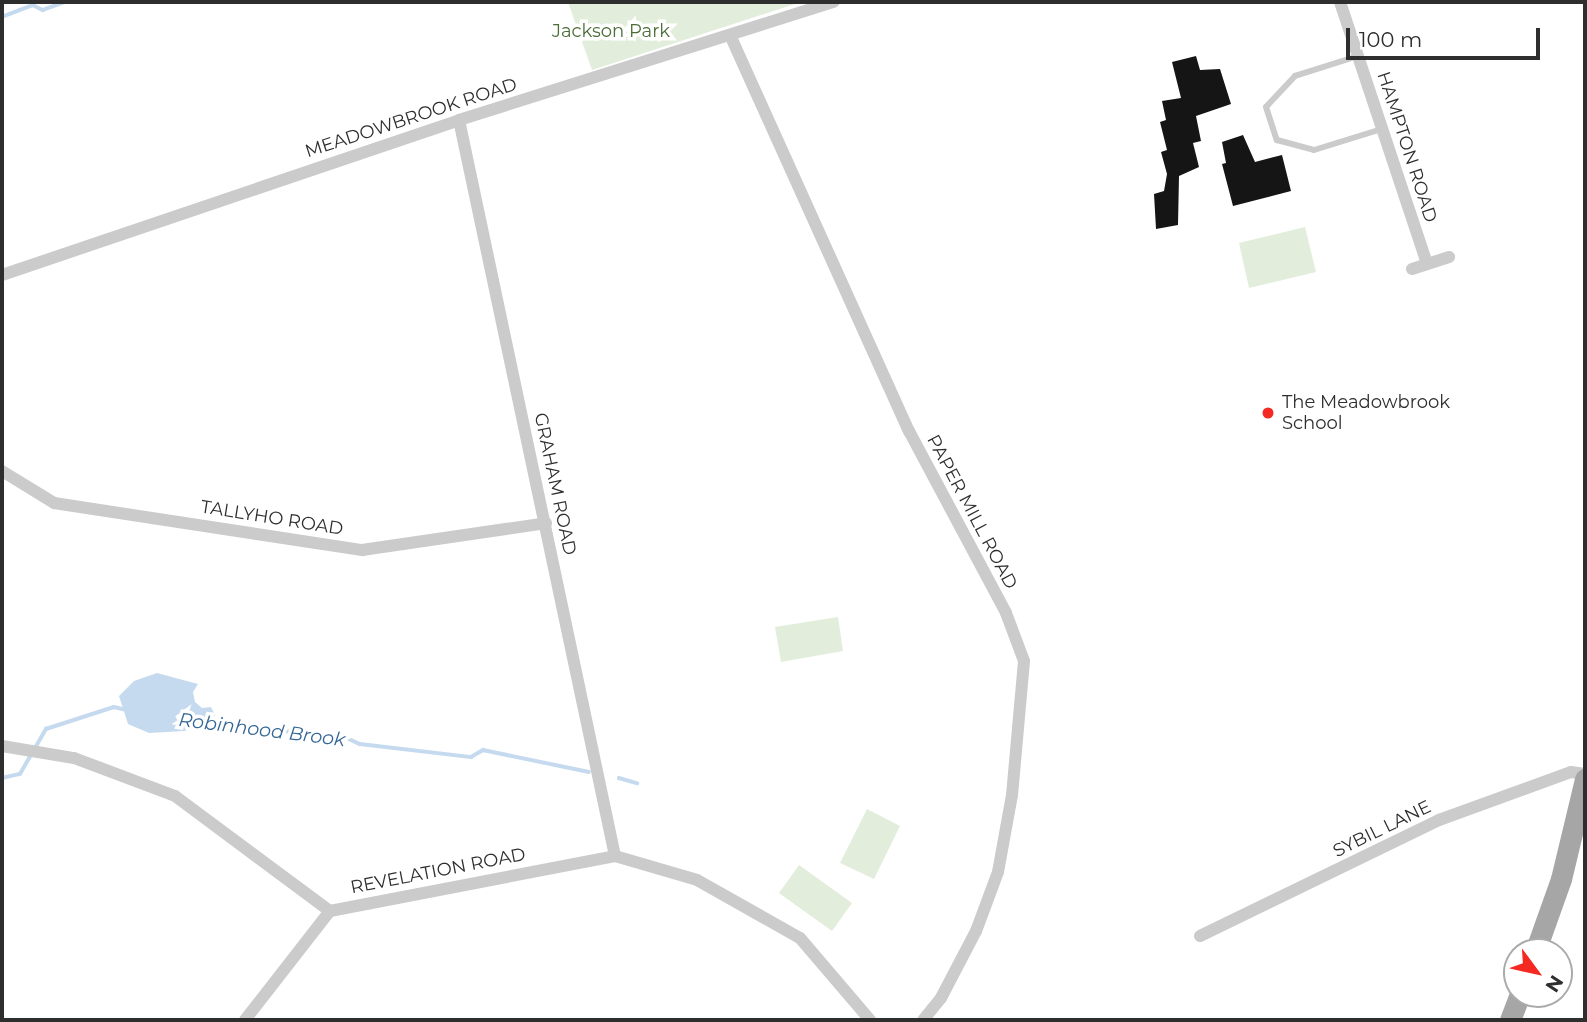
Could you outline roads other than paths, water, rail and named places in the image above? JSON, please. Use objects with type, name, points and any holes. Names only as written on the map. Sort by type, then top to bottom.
[{"type":"main road","points":[[1540,938],[1561,879],[1585,776]]},
{"type":"street","name":"MEADOWBROOK ROAD","points":[[2,275],[459,120],[834,2]]},
{"type":"street","name":"HAMPTON ROAD","points":[[1340,2],[1427,264]]},
{"type":"street","name":"PAPER MILL ROAD","points":[[730,35],[909,431],[1006,613],[1024,661],[1013,795],[998,872],[976,931],[941,998],[923,1020]]},
{"type":"street","name":"GRAHAM ROAD","points":[[459,120],[615,856]]},
{"type":"street","points":[[1412,269],[1449,257]]},
{"type":"street","name":"TALLYHO ROAD","points":[[2,471],[54,502],[362,550],[546,523]]},
{"type":"street","name":"REVELATION ROAD","points":[[7,746],[53,753],[175,796],[330,911],[615,856],[697,880],[785,926],[870,1020]]},
{"type":"street","name":"SYBIL LANE","points":[[1200,936],[1439,820],[1571,772],[1585,776]]},
{"type":"street","points":[[245,1020],[330,911]]},
{"type":"lane","points":[[1358,56],[1295,76],[1266,107],[1276,140],[1314,150],[1382,128]]},
{"type":"water","points":[[157,673],[198,684],[193,692],[195,702],[202,708],[211,707],[215,715],[203,727],[184,731],[149,733],[128,724],[119,696],[134,681]]},
{"type":"waterway","points":[[2,17],[33,5],[43,10],[65,2]]},
{"type":"waterway","name":"Robinhood Brook","points":[[35,748],[46,729],[114,707],[127,710]]},
{"type":"waterway","name":"Robinhood Brook","points":[[200,726],[311,733],[347,738],[360,744],[471,757],[483,750],[589,772]]},
{"type":"waterway","name":"Robinhood Brook","points":[[2,778],[20,774],[31,755]]},
{"type":"waterway","name":"Robinhood Brook","points":[[619,778],[637,783]]},
{"type":"place","name":"The Meadowbrook School","points":[[1268,413]]},
{"type":"park label","name":"Jackson Park","points":[[611,31]]}]
